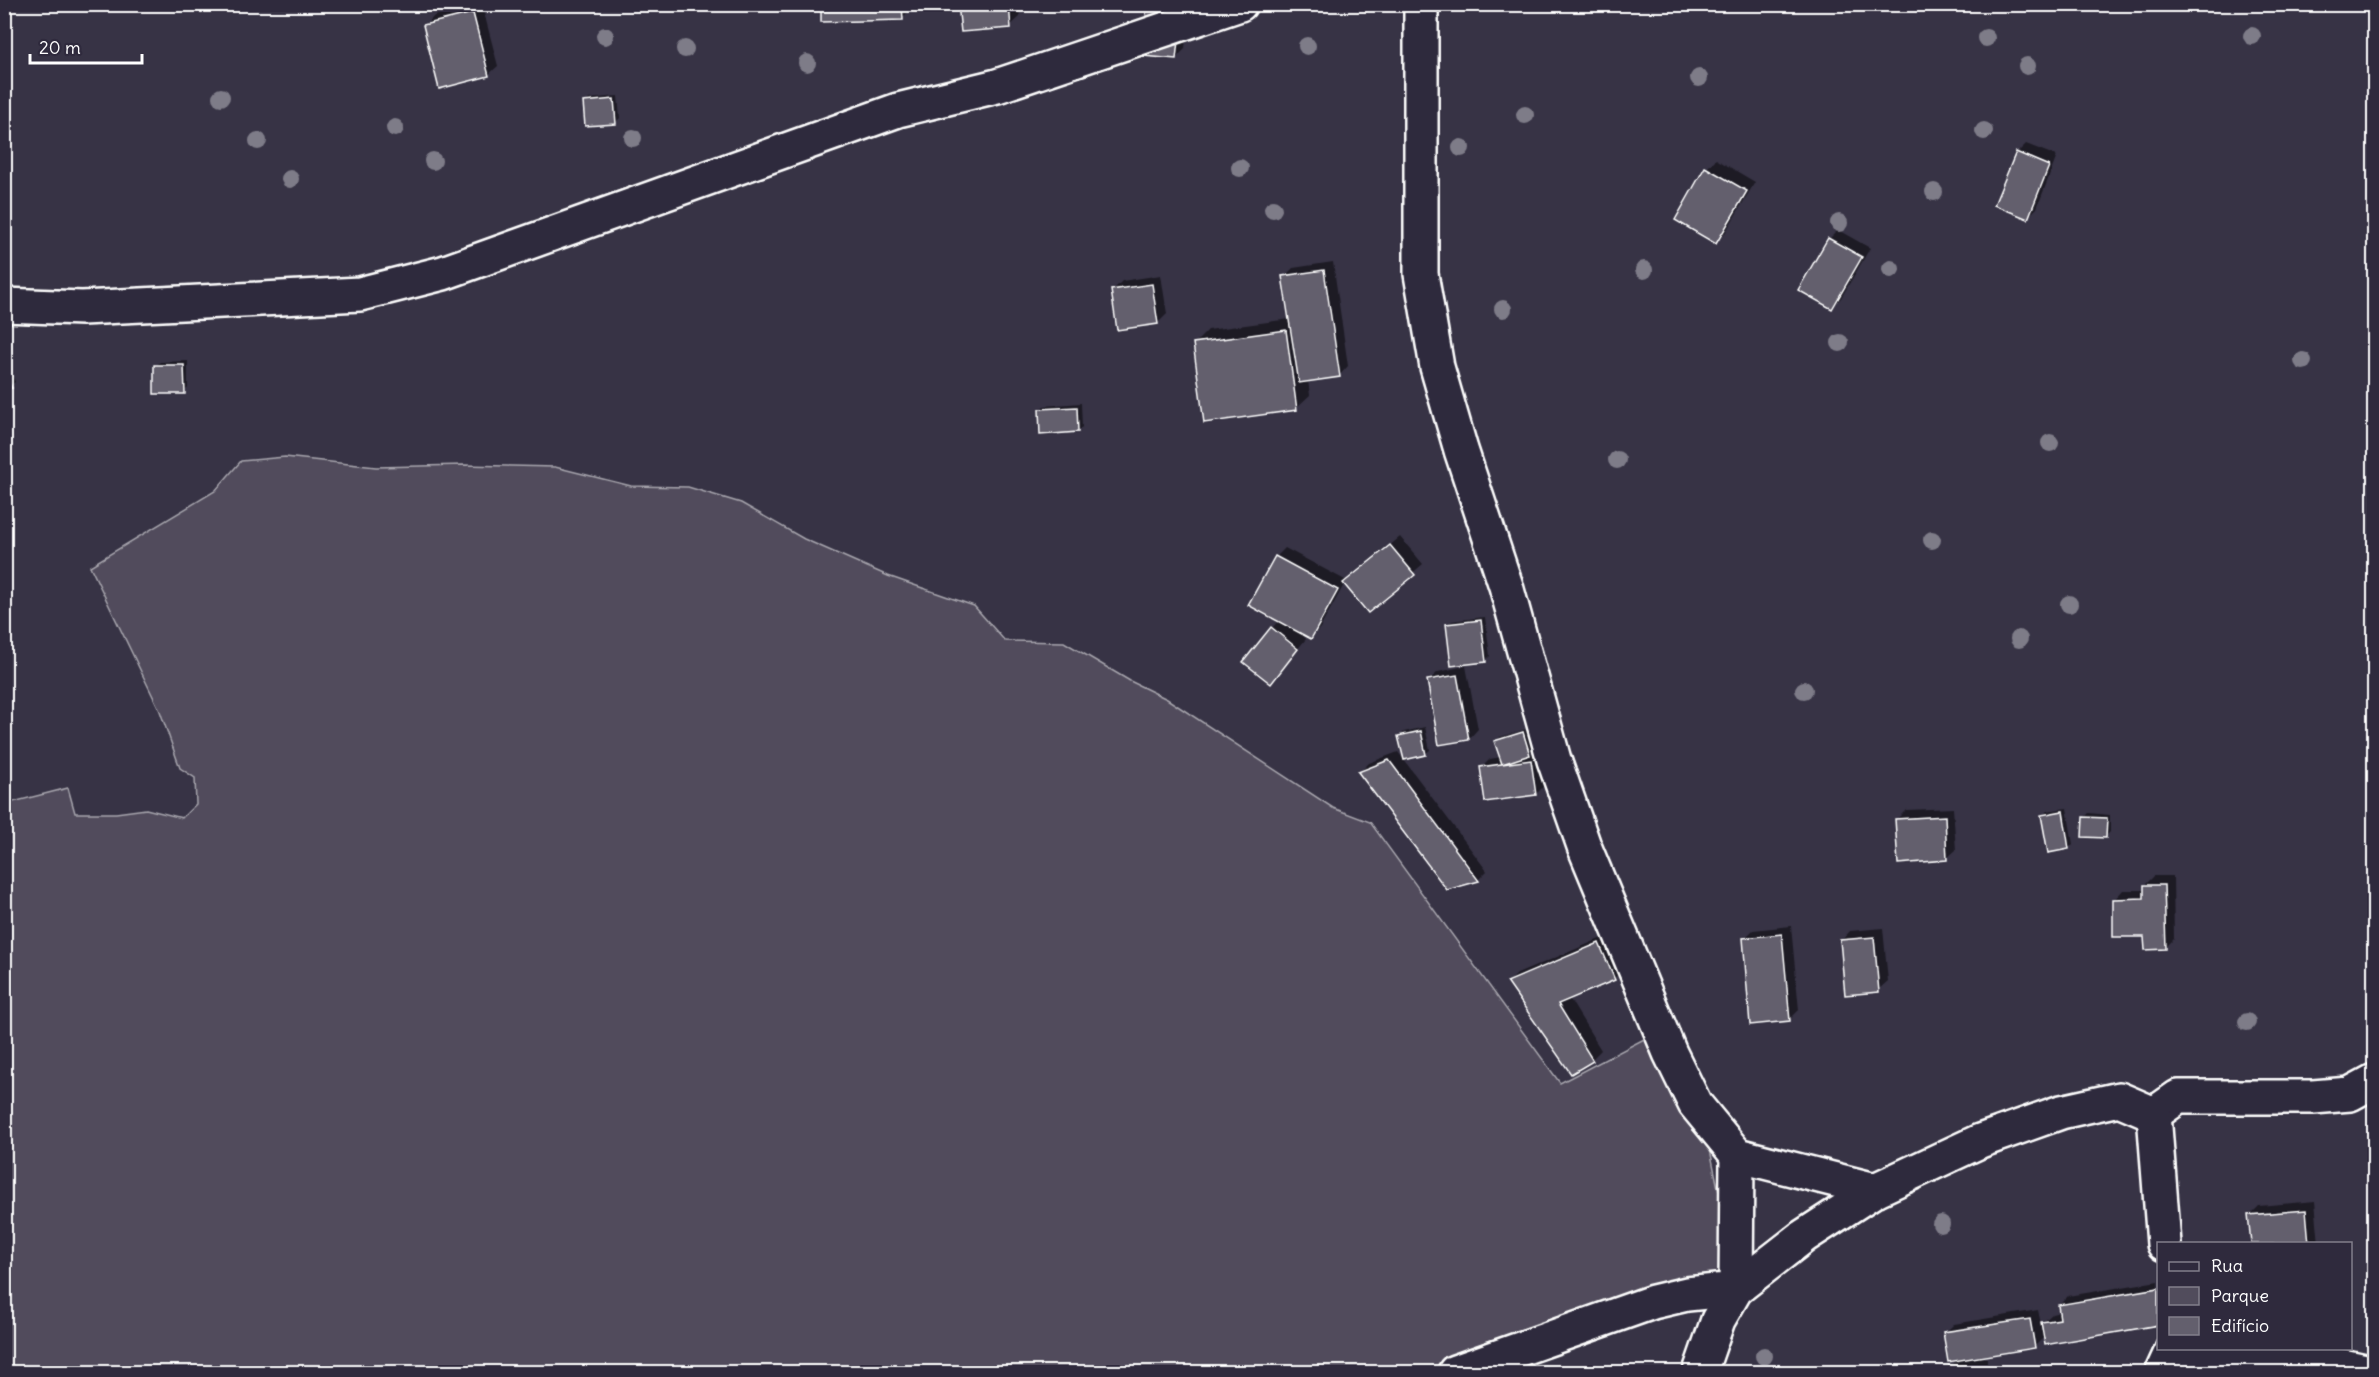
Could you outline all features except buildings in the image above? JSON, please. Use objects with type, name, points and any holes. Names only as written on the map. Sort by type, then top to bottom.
[{"type":"street","points":[[4,305],[82,308],[360,294],[443,273],[898,110],[997,86],[1240,4]]},
{"type":"street","points":[[1421,4],[1421,274],[1437,367],[1461,450],[1506,586],[1554,760],[1584,846],[1670,1053],[1695,1104],[1737,1155],[1875,1190]]},
{"type":"street","points":[[2154,1114],[2178,1097],[2313,1097],[2350,1094],[2374,1081]]},
{"type":"street","points":[[1700,1372],[1718,1320],[1736,1289],[1804,1236],[1875,1190],[1980,1141],[2061,1112],[2119,1098],[2154,1114]]},
{"type":"street","points":[[2154,1114],[2164,1242]]},
{"type":"street","points":[[1736,1289],[1737,1155]]},
{"type":"street","points":[[1455,1372],[1653,1302],[1688,1294],[1736,1289]]},
{"type":"street","points":[[2162,1372],[2172,1350]]},
{"type":"street","points":[[2181,1350],[2183,1353],[2309,1359],[2370,1372]]},
{"type":"green space","points":[[285,457],[376,467],[464,465],[555,467],[631,486],[688,487],[741,503],[804,539],[888,576],[974,606],[1005,641],[1064,642],[1130,681],[1167,699],[1333,808],[1370,822],[1560,1083],[1646,1038],[1708,1140],[1731,1250],[1726,1277],[1509,1372],[5,1372],[4,851],[8,850],[5,836],[5,804],[68,788],[75,813],[116,813],[146,809],[182,818],[196,804],[195,778],[180,768],[160,711],[90,566],[215,491],[241,461]]}]
